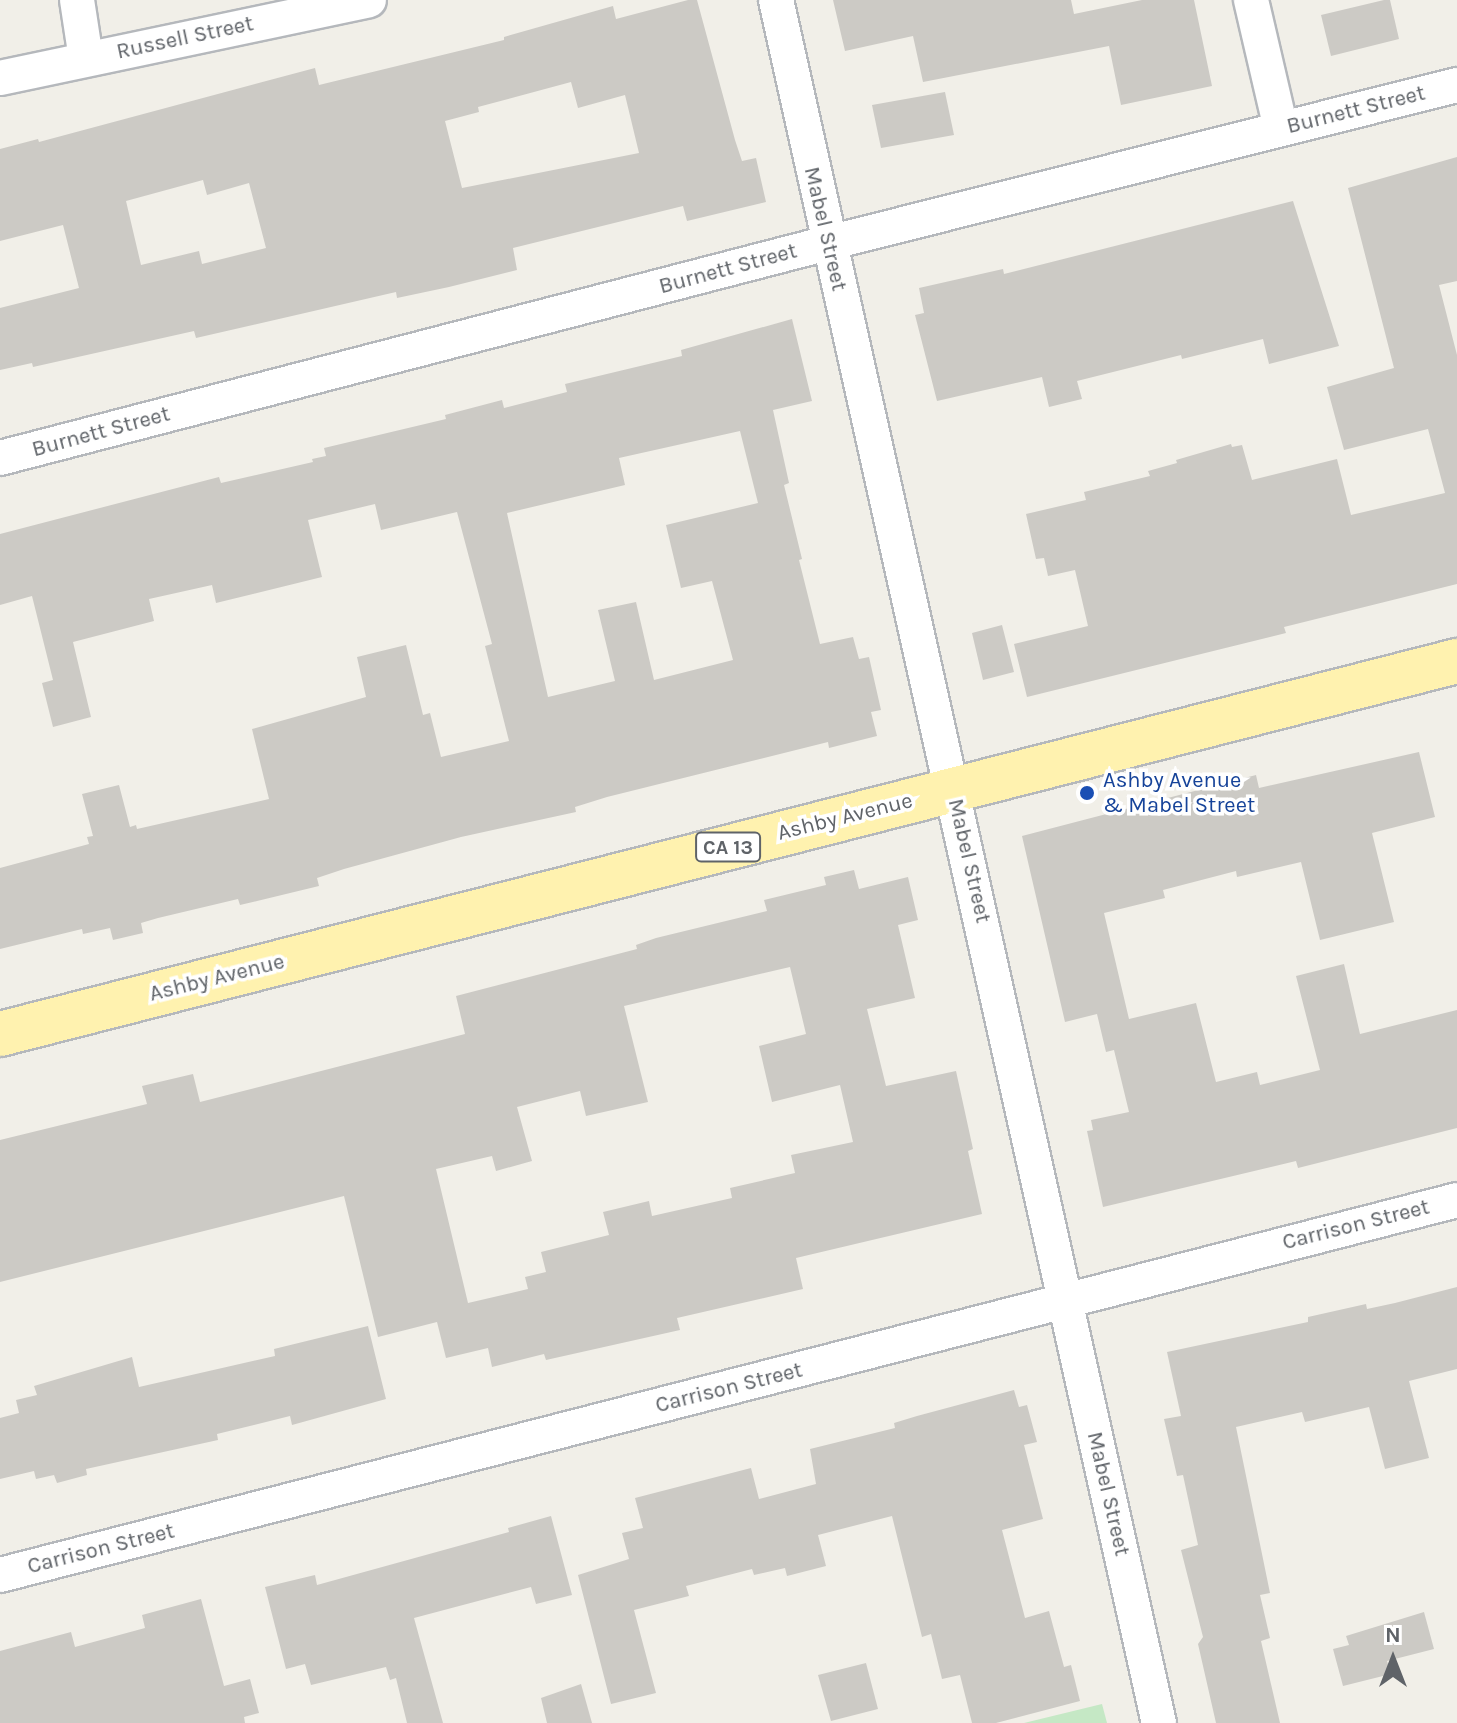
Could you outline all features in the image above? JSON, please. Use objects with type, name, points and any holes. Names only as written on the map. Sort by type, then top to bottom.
[{"type":"main road","name":"Ashby Avenue","points":[[0,1034],[1457,661]]},
{"type":"street","points":[[77,0],[86,59]]},
{"type":"street","name":"Russell Street","points":[[0,78],[369,0]]},
{"type":"street","name":"Mabel Street","points":[[776,0],[1159,1723]]},
{"type":"street","points":[[1251,0],[1281,129]]},
{"type":"street","name":"Burnett Street","points":[[0,458],[828,243],[1457,85]]},
{"type":"street","name":"Carrison Street","points":[[0,1575],[1457,1200]]},
{"type":"green space","points":[[1102,1704],[1107,1723],[1024,1723]]},
{"type":"building","points":[[697,0],[742,161],[756,158],[766,202],[687,221],[683,206],[513,248],[517,270],[449,287],[397,298],[396,292],[196,338],[194,331],[33,367],[32,363],[0,370],[0,308],[79,288],[63,225],[0,241],[0,149],[38,139],[39,142],[315,68],[319,85],[504,40],[504,37],[613,6],[616,19]],"holes":[[[571,82],[578,108],[625,95],[639,153],[462,188],[445,121],[479,112],[478,107]],[[203,180],[207,195],[249,183],[266,248],[202,264],[199,251],[141,265],[126,201]]]},
{"type":"building","points":[[833,0],[1071,0],[1074,14],[1142,0],[1194,0],[1212,86],[1121,105],[1109,46],[923,82],[913,36],[845,51]]},
{"type":"building","points":[[1390,0],[1399,39],[1331,56],[1321,15]]},
{"type":"building","points":[[945,92],[954,135],[881,148],[872,105]]},
{"type":"building","points":[[1457,157],[1457,281],[1439,285],[1457,355],[1457,584],[1284,627],[1286,633],[1027,697],[1014,644],[1088,626],[1075,570],[1048,576],[1044,558],[1036,559],[1026,514],[1086,500],[1084,492],[1150,476],[1148,471],[1231,444],[1232,447],[1242,445],[1252,480],[1337,459],[1351,515],[1445,493],[1428,429],[1344,450],[1327,387],[1394,368],[1348,188]]},
{"type":"building","points":[[1293,201],[1339,346],[1269,364],[1263,339],[1182,359],[1181,355],[1077,381],[1082,399],[1049,407],[1042,377],[937,401],[915,315],[924,313],[919,288],[1003,269],[1004,274]]},
{"type":"building","points":[[792,319],[812,401],[773,410],[789,483],[784,485],[802,559],[799,560],[820,644],[853,637],[859,659],[869,657],[881,710],[871,712],[877,736],[829,748],[828,742],[607,797],[575,807],[576,812],[461,837],[344,869],[317,878],[319,886],[240,905],[238,899],[158,918],[141,923],[143,933],[113,940],[110,928],[83,934],[82,929],[0,949],[0,868],[89,844],[87,837],[93,836],[82,794],[119,785],[130,827],[136,825],[137,829],[269,799],[252,729],[366,697],[357,657],[406,645],[423,715],[430,713],[441,757],[509,741],[485,646],[492,644],[457,512],[381,530],[375,504],[308,520],[322,577],[216,603],[212,585],[149,599],[154,621],[73,642],[91,717],[53,727],[42,683],[53,680],[32,596],[0,605],[0,534],[219,477],[221,483],[313,462],[312,459],[326,456],[324,448],[446,419],[445,415],[502,400],[504,408],[567,392],[565,384],[682,356],[681,350]],"holes":[[[740,431],[758,503],[666,525],[681,588],[712,581],[733,660],[654,680],[636,602],[598,610],[615,681],[548,697],[507,513],[625,485],[619,458]]]},
{"type":"building","points":[[1002,625],[1014,672],[983,680],[972,633]]},
{"type":"building","points":[[1419,752],[1435,817],[1372,833],[1394,922],[1320,940],[1301,862],[1237,877],[1236,871],[1163,890],[1165,898],[1104,913],[1129,1019],[1196,1003],[1216,1082],[1257,1072],[1260,1085],[1320,1070],[1296,976],[1344,964],[1360,1034],[1457,1010],[1457,1128],[1298,1168],[1296,1161],[1103,1207],[1087,1131],[1093,1130],[1091,1120],[1129,1112],[1114,1050],[1106,1052],[1097,1014],[1065,1022],[1022,836],[1256,775],[1259,788]]},
{"type":"building","points":[[854,870],[859,889],[908,877],[918,920],[898,925],[915,998],[867,1009],[886,1086],[956,1071],[973,1149],[968,1151],[982,1214],[796,1258],[803,1289],[677,1318],[680,1330],[546,1360],[544,1354],[492,1367],[488,1348],[446,1358],[437,1322],[378,1337],[344,1196],[0,1282],[0,1140],[147,1104],[142,1086],[193,1074],[200,1102],[465,1034],[456,996],[637,949],[636,945],[656,938],[767,911],[764,900],[826,885],[824,877]],"holes":[[[790,967],[806,1034],[759,1046],[772,1102],[840,1085],[853,1142],[791,1155],[795,1173],[730,1188],[732,1198],[652,1216],[649,1201],[603,1212],[609,1235],[541,1252],[546,1272],[525,1277],[528,1289],[468,1303],[436,1169],[492,1156],[496,1171],[532,1161],[517,1107],[580,1091],[586,1116],[648,1102],[624,1006]]]},
{"type":"building","points":[[1457,1287],[1457,1369],[1409,1381],[1429,1458],[1385,1469],[1369,1407],[1305,1422],[1302,1412],[1236,1427],[1270,1593],[1260,1595],[1270,1638],[1261,1641],[1280,1723],[1216,1723],[1198,1644],[1203,1637],[1181,1550],[1198,1545],[1183,1475],[1177,1476],[1164,1419],[1181,1416],[1167,1352],[1308,1322],[1308,1317],[1366,1304],[1367,1309]]},
{"type":"building","points":[[368,1326],[386,1399],[292,1425],[290,1416],[217,1434],[218,1440],[86,1469],[87,1475],[57,1483],[54,1475],[36,1479],[34,1471],[0,1479],[0,1418],[19,1413],[16,1400],[37,1395],[34,1386],[132,1357],[139,1387],[275,1356],[274,1349]]},
{"type":"building","points":[[1014,1390],[1019,1407],[1027,1405],[1037,1442],[1024,1445],[1043,1519],[1002,1530],[1025,1618],[1049,1611],[1064,1667],[1071,1665],[1080,1701],[996,1723],[972,1723],[960,1675],[942,1679],[931,1634],[922,1637],[892,1516],[818,1535],[826,1566],[787,1576],[785,1568],[754,1575],[752,1569],[686,1586],[689,1596],[634,1610],[656,1693],[611,1704],[578,1575],[629,1559],[622,1533],[643,1528],[635,1498],[751,1468],[759,1499],[816,1484],[810,1449],[895,1428],[894,1423]]},
{"type":"building","points":[[551,1516],[572,1595],[536,1604],[531,1587],[414,1618],[443,1723],[407,1723],[396,1678],[390,1680],[386,1667],[311,1685],[305,1664],[286,1669],[265,1587],[315,1575],[317,1585],[509,1532],[508,1528]]},
{"type":"building","points":[[201,1599],[224,1686],[250,1679],[259,1713],[244,1717],[245,1723],[0,1723],[0,1651],[71,1632],[75,1647],[145,1628],[142,1615]]},
{"type":"building","points":[[1424,1612],[1434,1649],[1387,1661],[1391,1674],[1343,1686],[1333,1649],[1349,1645],[1346,1636]]},
{"type":"building","points":[[866,1663],[878,1709],[831,1721],[818,1675]]},
{"type":"building","points":[[581,1684],[592,1723],[547,1723],[541,1698]]},
{"type":"place","name":"Ashby Avenue & Mabel Street","points":[[1087,793]]}]
